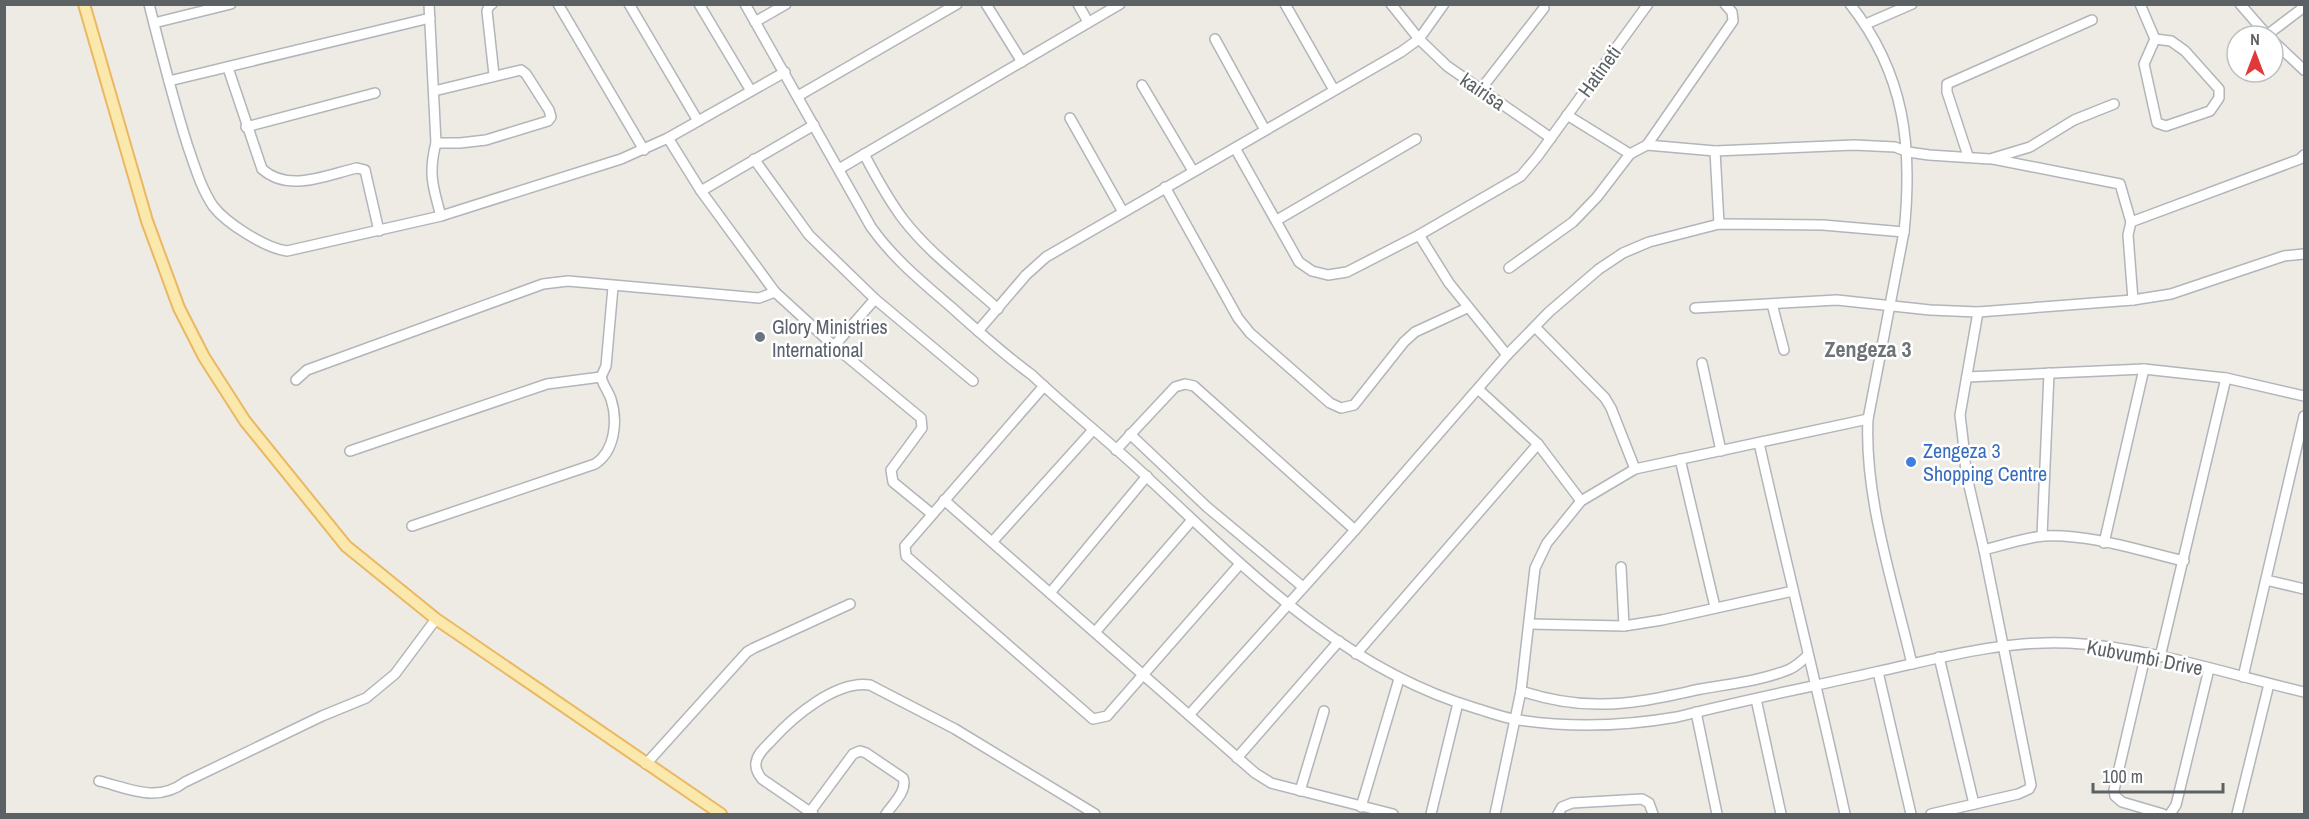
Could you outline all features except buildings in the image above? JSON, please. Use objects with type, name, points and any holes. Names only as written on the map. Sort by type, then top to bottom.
[{"type":"main road","points":[[84,4],[147,221],[179,308],[204,357],[245,421],[346,546],[436,619],[721,814]]},
{"type":"street","points":[[149,4],[181,125],[204,191],[215,208],[231,222],[266,244],[287,251],[441,216],[541,186],[644,150],[784,72]]},
{"type":"street","points":[[154,23],[211,7],[231,4]]},
{"type":"street","points":[[429,4],[436,143],[431,177],[441,216]]},
{"type":"street","points":[[492,4],[487,11],[494,75]]},
{"type":"street","points":[[558,4],[644,150]]},
{"type":"street","points":[[628,4],[698,121]]},
{"type":"street","points":[[699,4],[751,91]]},
{"type":"street","name":"Kubvumbi Drive","points":[[745,4],[885,246],[978,331],[1147,476],[1240,564],[1287,604],[1356,654],[1399,679],[1458,703],[1516,720],[1550,724],[1636,724],[2002,645],[2069,643],[2107,646],[2146,653],[2304,692]]},
{"type":"street","points":[[755,22],[786,4]]},
{"type":"street","points":[[798,96],[957,4]]},
{"type":"street","points":[[986,4],[1022,62]]},
{"type":"street","points":[[1078,4],[1088,22]]},
{"type":"street","points":[[839,169],[1120,4]]},
{"type":"street","points":[[1285,4],[1334,90]]},
{"type":"street","name":"kairisa","points":[[1392,4],[1419,39],[1446,66],[1551,138]]},
{"type":"street","points":[[978,331],[1036,264],[1165,187],[1387,61],[1419,39],[1444,4]]},
{"type":"street","name":"Hatineti","points":[[1235,148],[1299,262],[1312,271],[1328,275],[1347,272],[1419,235],[1521,176],[1648,4]]},
{"type":"street","points":[[1509,268],[1586,210],[1630,154],[1647,145],[1733,21],[1732,12],[1725,4]]},
{"type":"street","points":[[1850,4],[1866,24],[1883,56],[1905,128],[1908,152],[1904,232],[1868,419],[1867,446],[1870,481],[1912,664]]},
{"type":"street","points":[[1866,24],[1912,4]]},
{"type":"street","points":[[2140,4],[2155,39],[2145,64],[2157,123],[2166,126],[2210,111],[2220,98],[2219,89],[2185,51],[2171,41],[2155,39]]},
{"type":"street","points":[[2240,4],[2258,24]]},
{"type":"street","points":[[2284,24],[2304,7]]},
{"type":"street","points":[[1481,89],[1544,8]]},
{"type":"street","points":[[169,81],[430,18]]},
{"type":"street","points":[[1968,156],[1947,92],[1947,84],[2092,20]]},
{"type":"street","points":[[1215,39],[1265,130]]},
{"type":"street","points":[[2285,52],[2304,70]]},
{"type":"street","points":[[228,68],[262,169],[275,178],[298,182],[357,168],[365,170],[379,231]]},
{"type":"street","points":[[434,91],[494,75],[524,71],[549,110],[551,119],[486,140],[460,144],[436,143]]},
{"type":"street","points":[[1142,85],[1193,171]]},
{"type":"street","points":[[246,127],[375,93]]},
{"type":"street","points":[[1990,159],[2030,147],[2074,120],[2114,104]]},
{"type":"street","points":[[1567,115],[1630,154]]},
{"type":"street","points":[[1070,118],[1124,212]]},
{"type":"street","points":[[701,191],[814,125]]},
{"type":"street","points":[[668,138],[701,191],[775,292],[834,346],[921,418],[922,428],[890,474],[892,482],[932,514]]},
{"type":"street","points":[[1277,220],[1416,139]]},
{"type":"street","points":[[1647,145],[1715,152],[1854,145],[1895,147],[1908,152],[1990,159],[2120,184],[2132,222],[2128,235],[2133,300]]},
{"type":"street","points":[[1715,152],[1719,224]]},
{"type":"street","points":[[864,154],[904,220],[925,243],[998,309]]},
{"type":"street","points":[[2132,222],[2300,159],[2304,155]]},
{"type":"street","points":[[754,159],[809,236],[875,298],[973,381]]},
{"type":"street","points":[[1165,187],[1238,318],[1250,333],[1330,404],[1341,408],[1354,405],[1404,342],[1415,332],[1467,308]]},
{"type":"street","points":[[1189,714],[1507,355],[1576,288],[1599,269],[1623,253],[1649,242],[1719,224],[1822,225],[1904,232]]},
{"type":"street","points":[[1419,235],[1467,308],[1507,355]]},
{"type":"street","points":[[1695,308],[1837,300],[1930,310],[1978,312],[2133,300],[2170,294],[2284,256],[2304,254]]},
{"type":"street","points":[[296,380],[307,370],[543,284],[568,281],[613,287],[759,298],[775,292]]},
{"type":"street","points":[[600,377],[606,366],[613,287]]},
{"type":"street","points":[[834,346],[875,298]]},
{"type":"street","points":[[1772,304],[1784,350]]},
{"type":"street","points":[[1931,814],[2018,794],[2029,789],[2031,785],[1984,550],[1966,473],[1960,415],[1978,312]]},
{"type":"street","points":[[1535,327],[1605,398],[1635,469]]},
{"type":"street","points":[[1702,363],[1721,451]]},
{"type":"street","points":[[1967,377],[2144,369],[2226,378],[2304,396]]},
{"type":"street","points":[[2104,543],[2144,369]]},
{"type":"street","points":[[2042,536],[2049,373]]},
{"type":"street","points":[[350,451],[547,384],[600,377]]},
{"type":"street","points":[[412,526],[595,465],[604,459],[609,451],[614,416],[611,399],[600,377]]},
{"type":"street","points":[[2160,657],[2226,378]]},
{"type":"street","points":[[1116,450],[1175,387],[1185,384],[1194,386],[1354,530]]},
{"type":"street","points":[[1044,386],[905,546],[906,556],[1093,719],[1107,716],[1240,564]]},
{"type":"street","points":[[1478,389],[1538,444],[1581,501]]},
{"type":"street","points":[[2243,677],[2304,416]]},
{"type":"street","points":[[1495,814],[1516,720],[1533,582],[1540,556],[1547,543],[1581,501],[1611,481],[1635,469],[1868,419]]},
{"type":"street","points":[[993,541],[1093,429]]},
{"type":"street","points":[[1130,434],[1207,507],[1303,587]]},
{"type":"street","points":[[1759,443],[1792,591],[1817,685],[1845,814]]},
{"type":"street","points":[[1356,654],[1538,444]]},
{"type":"street","points":[[1680,459],[1715,607]]},
{"type":"street","points":[[1050,593],[1147,476]]},
{"type":"street","points":[[944,500],[1096,631],[1237,758],[1271,783],[1392,814]]},
{"type":"street","points":[[1096,631],[1192,520]]},
{"type":"street","points":[[1984,550],[2042,536],[2104,543],[2184,561]]},
{"type":"street","points":[[1621,567],[1624,626]]},
{"type":"street","points":[[2266,580],[2304,589]]},
{"type":"street","points":[[1529,624],[1624,626],[1662,620],[1792,591]]},
{"type":"street","points":[[646,764],[747,652],[850,604]]},
{"type":"street","points":[[99,781],[163,794],[322,716],[354,704],[376,692],[395,674],[436,619]]},
{"type":"street","points":[[1237,758],[1339,641]]},
{"type":"street","points":[[2146,653],[2114,790],[2115,796],[2122,802],[2163,814]]},
{"type":"street","points":[[1521,691],[1545,699],[1575,703],[1636,702],[1734,683],[1789,669],[1808,655]]},
{"type":"street","points":[[1939,657],[1974,804]]},
{"type":"street","points":[[2170,814],[2176,806],[2209,669]]},
{"type":"street","points":[[1878,672],[1911,814]]},
{"type":"street","points":[[1361,807],[1399,679]]},
{"type":"street","points":[[886,814],[903,790],[905,782],[903,778],[866,753],[860,751],[853,754],[811,813],[762,779],[757,773],[756,763],[759,754],[792,718],[814,703],[840,691],[864,684],[870,685],[955,729],[1095,814]]},
{"type":"street","points":[[2237,814],[2269,684]]},
{"type":"street","points":[[1756,699],[1781,814]]},
{"type":"street","points":[[1431,814],[1458,703]]},
{"type":"street","points":[[1300,791],[1324,711]]},
{"type":"street","points":[[1696,712],[1718,814]]},
{"type":"street","points":[[1558,814],[1562,807],[1572,803],[1642,798],[1650,802],[1653,814]]},
{"type":"place","name":"Glory Ministries International","points":[[760,337]]},
{"type":"place","name":"Zengeza 3 Shopping Centre","points":[[1911,462]]},
{"type":"district","name":"Zengeza 3","points":[[1868,349]]}]
